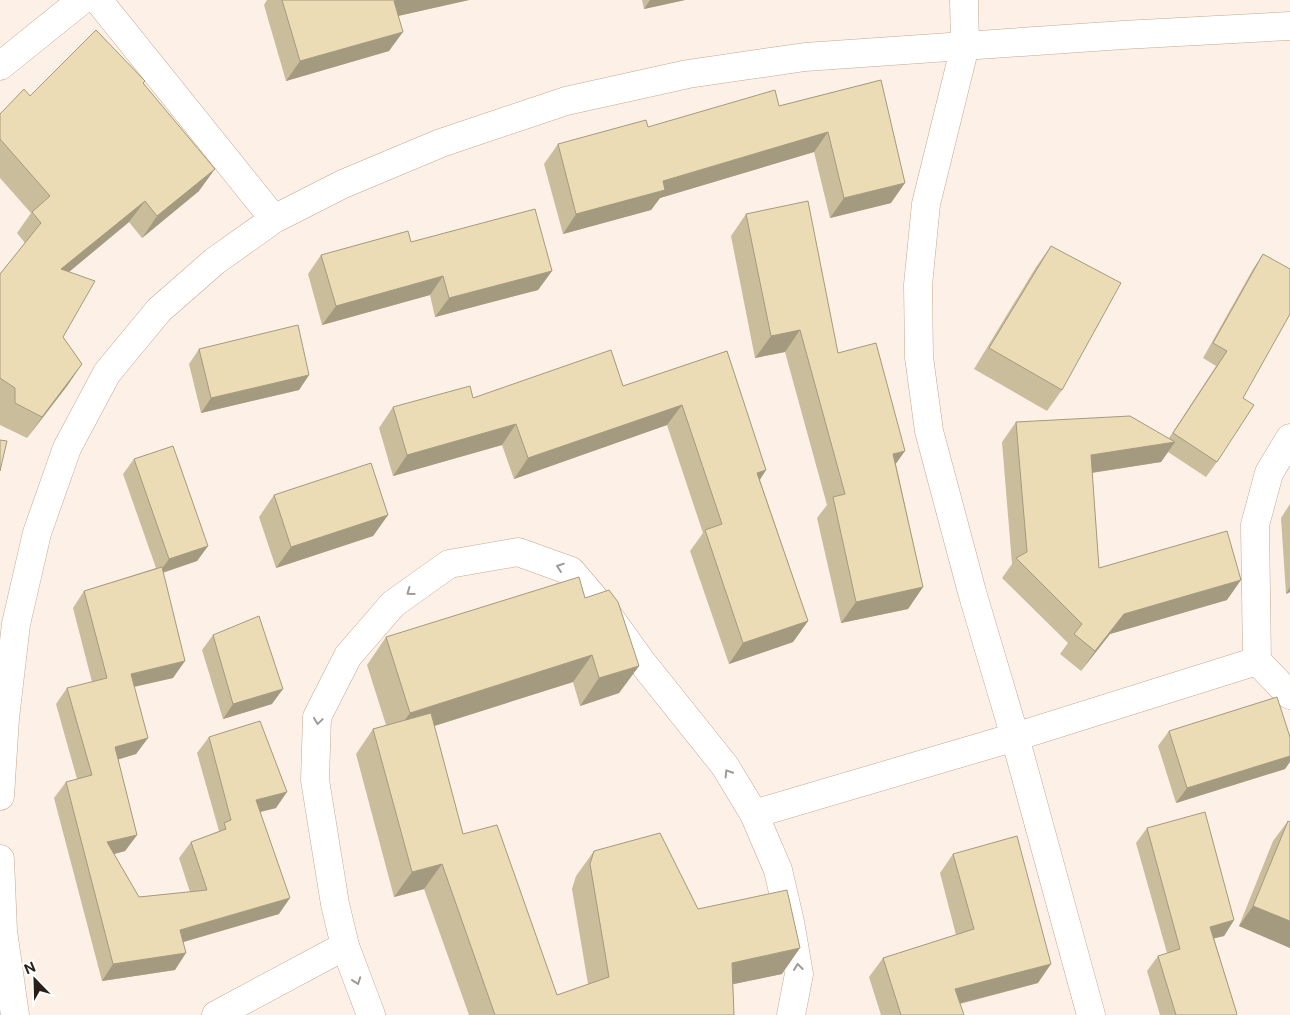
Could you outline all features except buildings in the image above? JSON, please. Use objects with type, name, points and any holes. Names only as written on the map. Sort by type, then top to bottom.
[{"type":"street","points":[[0,66],[82,0]]},
{"type":"street","points":[[98,0],[274,220]]},
{"type":"street","points":[[964,0],[965,46],[926,204],[918,285],[919,358],[929,431],[972,592],[1015,737],[1091,1015]]},
{"type":"street","points":[[0,796],[5,718],[16,624],[37,533],[67,448],[107,373],[159,310],[215,261],[274,220],[343,184],[441,143],[566,101],[698,72],[806,58],[1290,26]]},
{"type":"street","points":[[1290,438],[1269,473],[1254,525],[1257,660],[1290,695]]},
{"type":"street","points":[[371,1015],[345,946],[335,904],[315,780],[317,717],[348,656],[393,604],[449,564],[518,552],[571,571],[605,611],[641,661],[724,766],[754,814],[778,870],[790,922],[799,974],[790,1015]]},
{"type":"street","points":[[754,814],[1015,737],[1257,660]]},
{"type":"street","points":[[0,859],[3,931],[15,1015]]},
{"type":"street","points":[[216,1015],[345,946]]}]
